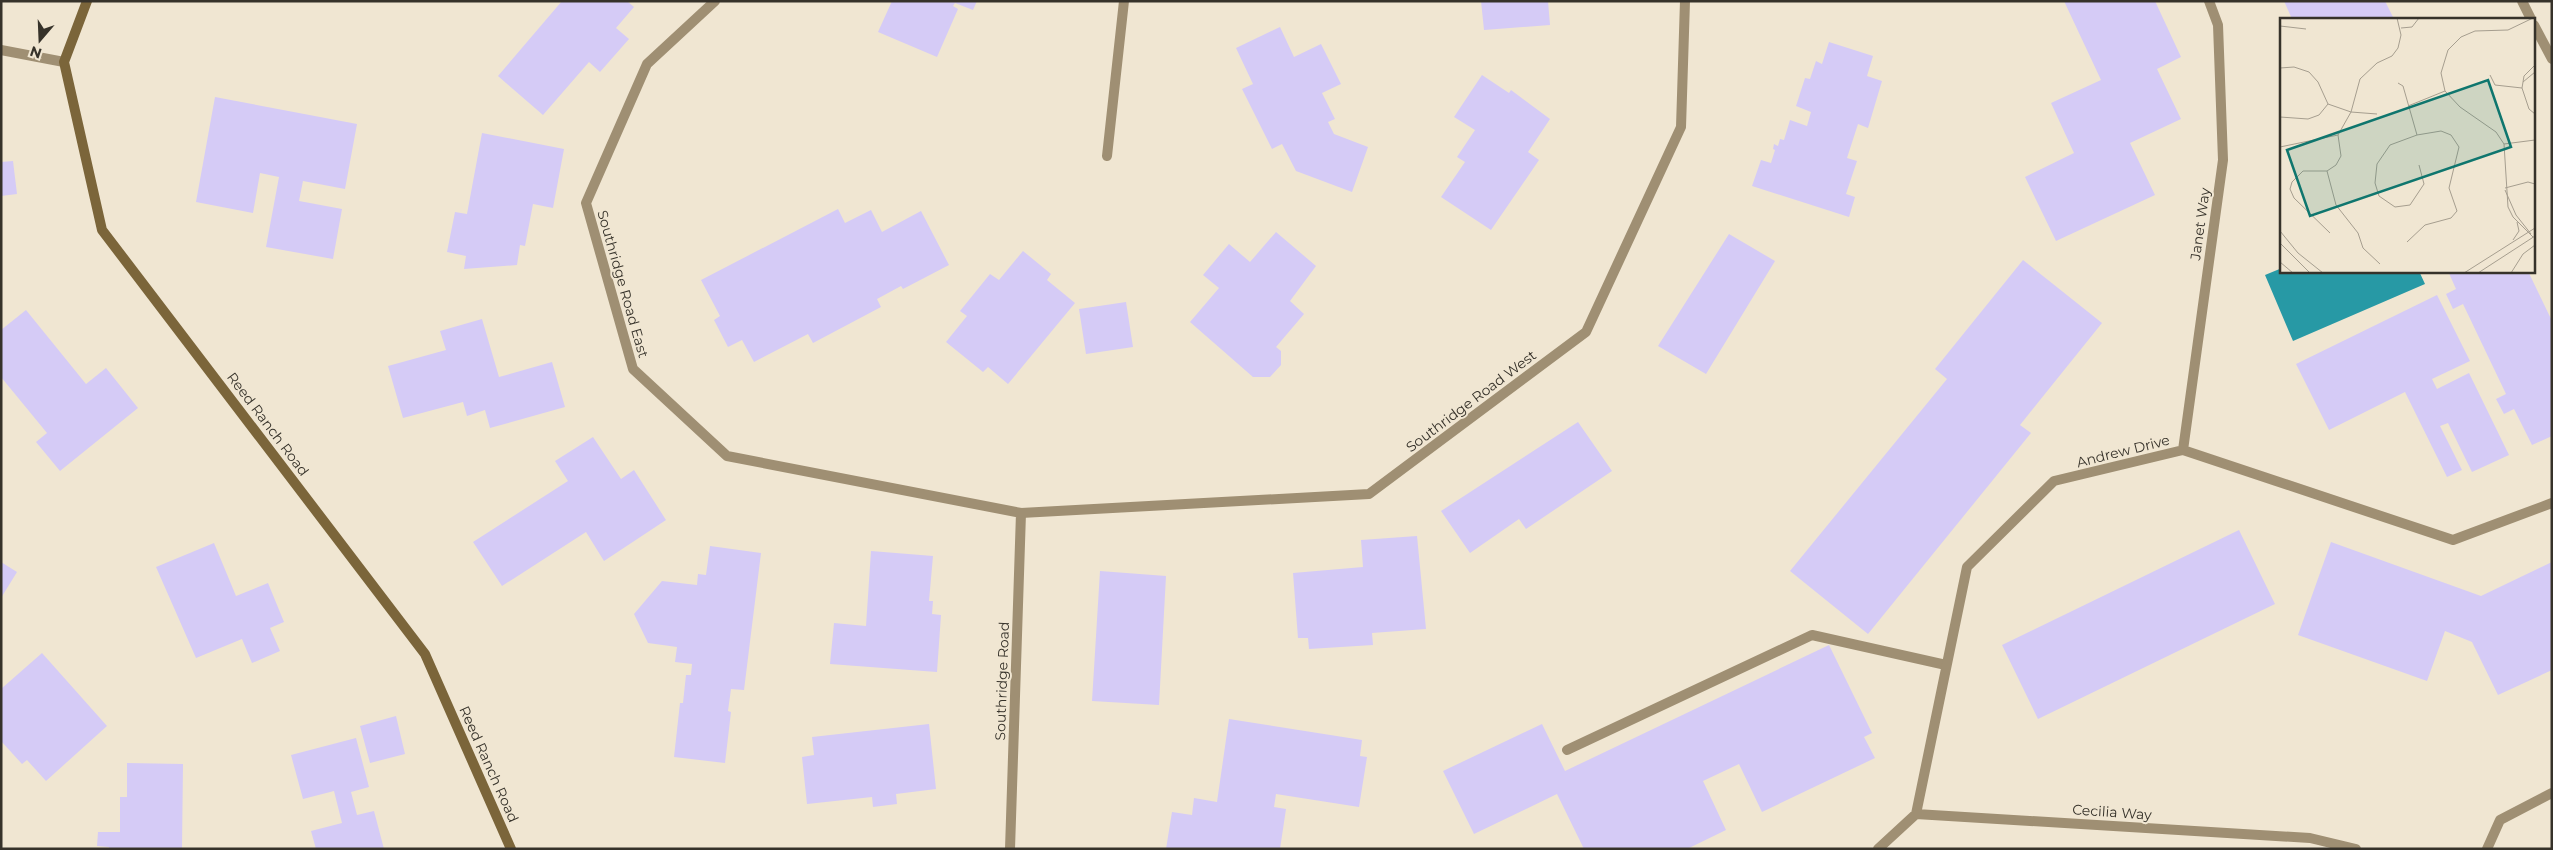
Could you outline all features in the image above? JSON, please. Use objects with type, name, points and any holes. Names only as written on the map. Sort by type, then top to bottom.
[{"type":"street","points":[[1,50],[64,62],[87,1]]},
{"type":"street","name":"Southridge Road East","points":[[716,1],[647,64],[586,202],[633,369],[727,456],[1021,513]]},
{"type":"street","points":[[1107,156],[1124,1]]},
{"type":"street","name":"Southridge Road West","points":[[1021,513],[1369,494],[1586,332],[1681,127],[1685,1]]},
{"type":"street","name":"Janet Way","points":[[2182,450],[2223,160],[2218,25],[2209,1]]},
{"type":"street","points":[[2522,1],[2530,18]]},
{"type":"street","points":[[2536,28],[2552,59]]},
{"type":"street","name":"Reed Ranch Road","points":[[64,62],[102,230],[425,654],[511,849]]},
{"type":"street","name":"Andrew Drive","points":[[1916,814],[1967,567],[2054,481],[2182,450],[2454,540],[2552,503]]},
{"type":"street","name":"Southridge Road","points":[[1010,849],[1021,513]]},
{"type":"street","points":[[1567,750],[1812,636],[1946,665]]},
{"type":"street","points":[[2488,849],[2500,820],[2552,792]]},
{"type":"street","points":[[1878,849],[1916,814]]},
{"type":"street","name":"Cecilia Way","points":[[1916,814],[2310,838],[2356,849]]},
{"type":"water","points":[[2280,269],[2280,272],[2419,272],[2425,284],[2293,341],[2265,275]]},
{"type":"building","points":[[562,1],[627,1],[634,7],[616,28],[629,39],[600,72],[589,62],[543,115],[498,76]]},
{"type":"building","points":[[892,1],[977,1],[973,10],[955,3],[953,6],[958,9],[937,57],[878,32]]},
{"type":"building","points":[[1481,1],[1548,1],[1550,25],[1484,30]]},
{"type":"building","points":[[2064,1],[2155,1],[2181,57],[2157,69],[2181,119],[2130,143],[2155,195],[2056,241],[2025,177],[2074,153],[2051,103],[2101,80]]},
{"type":"building","points":[[2284,1],[2385,1],[2394,18],[2292,18]]},
{"type":"building","points":[[1280,27],[1294,57],[1321,44],[1341,84],[1322,93],[1335,119],[1328,122],[1334,134],[1368,147],[1352,192],[1296,171],[1282,144],[1272,149],[1242,89],[1253,84],[1236,48]]},
{"type":"building","points":[[1829,42],[1873,56],[1867,76],[1882,81],[1868,128],[1858,124],[1847,158],[1857,161],[1846,194],[1855,197],[1849,217],[1752,186],[1761,160],[1771,163],[1775,150],[1773,149],[1774,144],[1778,146],[1780,139],[1784,140],[1790,120],[1807,126],[1811,112],[1796,106],[1805,78],[1810,79],[1816,61],[1822,64]]},
{"type":"building","points":[[1482,75],[1509,93],[1511,90],[1550,119],[1528,152],[1539,160],[1491,230],[1441,197],[1465,162],[1457,157],[1475,130],[1454,117]]},
{"type":"building","points":[[215,97],[357,124],[345,189],[303,181],[299,201],[342,209],[333,259],[266,247],[279,177],[260,173],[253,213],[196,202]]},
{"type":"building","points":[[482,133],[564,149],[553,208],[533,204],[525,246],[520,245],[517,265],[464,269],[466,256],[447,252],[455,212],[467,214]]},
{"type":"building","points":[[13,161],[17,194],[1,196],[1,162]]},
{"type":"building","points":[[838,209],[845,223],[871,210],[882,232],[921,211],[949,265],[903,289],[901,286],[877,299],[881,307],[813,343],[808,334],[754,362],[742,340],[728,347],[714,320],[720,316],[701,280]]},
{"type":"building","points":[[1276,232],[1316,266],[1290,301],[1304,314],[1276,347],[1281,351],[1281,365],[1270,377],[1253,377],[1190,322],[1219,288],[1203,275],[1229,244],[1250,262]]},
{"type":"building","points":[[1729,234],[1775,261],[1706,374],[1658,346]]},
{"type":"building","points":[[1023,251],[1051,274],[1047,280],[1075,303],[1008,384],[988,367],[983,372],[946,342],[967,316],[960,311],[990,274],[999,280]]},
{"type":"building","points":[[2023,260],[2102,323],[2020,425],[2031,433],[1868,634],[1790,571],[1947,379],[1935,369]]},
{"type":"building","points":[[2448,272],[2528,272],[2552,321],[2552,436],[2532,445],[2514,409],[2504,414],[2496,399],[2506,394],[2463,304],[2453,309],[2446,294],[2456,289]]},
{"type":"building","points":[[2437,295],[2470,361],[2432,379],[2437,389],[2469,373],[2509,455],[2472,472],[2448,423],[2440,426],[2462,470],[2447,477],[2405,392],[2329,430],[2296,364]]},
{"type":"building","points":[[1126,302],[1133,347],[1086,354],[1079,309]]},
{"type":"building","points":[[26,310],[86,384],[106,368],[138,408],[60,471],[36,442],[47,433],[1,377],[1,330]]},
{"type":"building","points":[[482,319],[499,377],[552,362],[565,407],[490,428],[485,410],[467,416],[463,402],[403,418],[388,366],[446,350],[440,331]]},
{"type":"building","points":[[1578,422],[1612,471],[1526,529],[1519,519],[1470,553],[1441,511]]},
{"type":"building","points":[[593,437],[621,479],[634,470],[666,520],[604,561],[586,532],[502,586],[473,542],[568,481],[555,461]]},
{"type":"building","points":[[2239,530],[2275,604],[2038,719],[2002,645]]},
{"type":"building","points":[[1417,536],[1426,629],[1372,633],[1373,645],[1309,649],[1308,638],[1298,638],[1293,573],[1363,567],[1361,540]]},
{"type":"building","points":[[2331,542],[2481,596],[2552,562],[2552,670],[2498,695],[2472,642],[2445,631],[2427,681],[2298,635]]},
{"type":"building","points":[[214,543],[236,596],[268,583],[284,622],[270,628],[280,651],[252,663],[242,639],[196,658],[156,567]]},
{"type":"building","points":[[710,546],[761,553],[744,690],[731,689],[728,711],[731,712],[725,763],[674,757],[680,703],[683,703],[686,675],[691,675],[692,664],[675,662],[677,647],[648,643],[634,614],[662,581],[697,585],[698,574],[706,575]]},
{"type":"building","points":[[871,551],[933,556],[929,601],[933,601],[932,614],[941,615],[937,672],[830,664],[834,623],[866,626]]},
{"type":"building","points":[[1,562],[17,572],[1,598]]},
{"type":"building","points":[[1100,571],[1166,576],[1159,705],[1092,701]]},
{"type":"building","points":[[1829,645],[1872,733],[1864,737],[1875,758],[1762,812],[1739,764],[1703,781],[1726,830],[1687,849],[1584,849],[1557,794],[1474,834],[1443,771],[1542,724],[1565,771]]},
{"type":"building","points":[[42,653],[107,726],[46,781],[27,760],[22,764],[1,741],[1,689]]},
{"type":"building","points":[[396,716],[405,754],[370,763],[360,726]]},
{"type":"building","points":[[1229,719],[1362,740],[1360,756],[1367,757],[1359,807],[1276,794],[1274,807],[1286,809],[1280,849],[1166,849],[1172,812],[1192,815],[1194,798],[1217,802]]},
{"type":"building","points":[[929,724],[936,789],[896,794],[897,804],[873,807],[872,797],[807,804],[802,757],[814,755],[812,737]]},
{"type":"building","points":[[356,738],[369,787],[351,792],[357,815],[374,811],[384,849],[316,849],[311,831],[342,823],[334,791],[303,799],[291,755]]},
{"type":"building","points":[[127,763],[183,764],[182,849],[109,849],[109,847],[97,846],[98,832],[120,832],[120,797],[127,797]]}]
